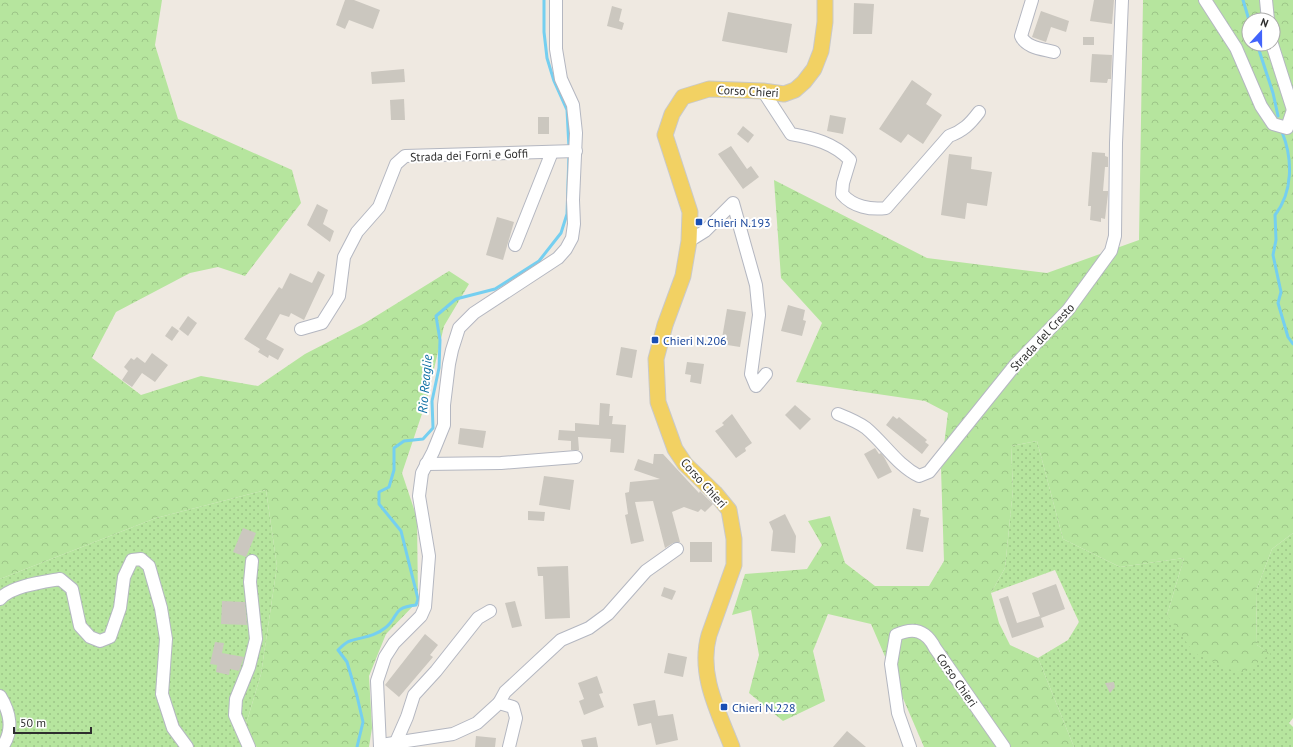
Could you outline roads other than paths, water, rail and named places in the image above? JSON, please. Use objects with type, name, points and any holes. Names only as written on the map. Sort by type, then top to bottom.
[{"type":"main road","name":"Corso Chieri","points":[[732,747],[712,693],[705,664],[706,646],[709,635],[734,564],[732,523],[728,510],[716,494],[685,464],[675,449],[658,402],[656,358],[664,325],[683,276],[689,241],[690,212],[665,135],[672,114],[683,97],[709,89],[763,91],[784,94],[795,90],[804,82],[814,69],[821,52],[825,22],[825,0]]},
{"type":"street","points":[[556,0],[556,49],[562,79],[574,105],[575,151],[572,238],[566,249],[558,258],[474,313],[459,328],[449,364],[444,425],[433,452],[422,473],[419,496],[429,556],[425,607],[421,616],[394,643],[385,657],[377,681],[380,746],[396,742],[453,734],[477,723],[500,703],[505,692],[561,640],[589,628],[608,614],[646,571],[677,549]]},
{"type":"street","points":[[1032,0],[1021,36],[1024,42],[1031,46],[1054,52]]},
{"type":"street","name":"Strada del Cresto","points":[[838,414],[866,428],[902,466],[919,476],[929,472],[1016,364],[1068,310],[1111,251],[1115,236],[1116,143],[1122,0]]},
{"type":"street","points":[[1205,0],[1236,48],[1260,106],[1273,124],[1287,128],[1293,110],[1275,52]]},
{"type":"street","points":[[1266,0],[1267,12]]},
{"type":"street","points":[[763,91],[791,134],[824,142],[842,152],[850,160],[843,183],[842,194],[847,200],[875,209],[886,208],[948,136],[964,129],[979,112]]},
{"type":"street","name":"Strada dei Forni e Goffi","points":[[301,329],[322,323],[338,296],[344,257],[357,232],[379,208],[396,164],[405,156],[575,151]]},
{"type":"street","points":[[516,245],[556,152]]},
{"type":"street","points":[[689,241],[705,231],[733,203],[756,285],[758,315],[751,374],[756,386],[766,374]]},
{"type":"street","points":[[426,464],[502,463],[576,457]]},
{"type":"street","points":[[0,599],[11,591],[23,587],[60,579],[72,589],[80,626],[90,637],[100,641],[110,637],[116,623],[120,608],[124,577],[132,560],[141,559],[148,566],[162,608],[166,640],[162,694],[173,728],[187,747]]},
{"type":"street","points":[[250,747],[235,715],[236,699],[249,667],[256,639],[250,582],[252,561]]},
{"type":"street","points":[[396,742],[414,695],[436,671],[478,618],[490,611]]},
{"type":"street","name":"Corso Chieri","points":[[910,747],[898,713],[891,664],[896,635],[905,631],[921,632],[930,638],[935,648],[1004,747]]},
{"type":"street","points":[[0,696],[7,708],[10,719],[8,739],[2,747]]},
{"type":"street","points":[[500,703],[513,707],[516,718],[509,747]]},
{"type":"waterway","name":"Rio Reaglie","points":[[544,0],[544,32],[547,58],[554,81],[567,110],[569,148]]},
{"type":"waterway","points":[[1243,0],[1247,12]]},
{"type":"waterway","points":[[1260,52],[1273,93],[1278,116]]},
{"type":"waterway","points":[[1282,132],[1288,153],[1289,175],[1285,196],[1275,215],[1276,240],[1273,255],[1281,292],[1278,303],[1288,337],[1293,344]]},
{"type":"waterway","name":"Rio Reaglie","points":[[357,747],[363,722],[347,662],[338,650],[348,642],[381,631],[390,624],[402,608],[416,605],[418,599],[401,531],[379,504],[379,492],[389,487],[394,470],[394,448],[404,441],[423,439],[433,428],[432,401],[439,368],[440,340],[436,316],[456,299],[495,289],[539,261],[561,233],[567,214],[569,154]]},
{"type":"place","name":"Chieri N.193","points":[[699,222]]},
{"type":"place","name":"Chieri N.206","points":[[655,340]]},
{"type":"place","name":"Chieri N.228","points":[[724,707]]}]
